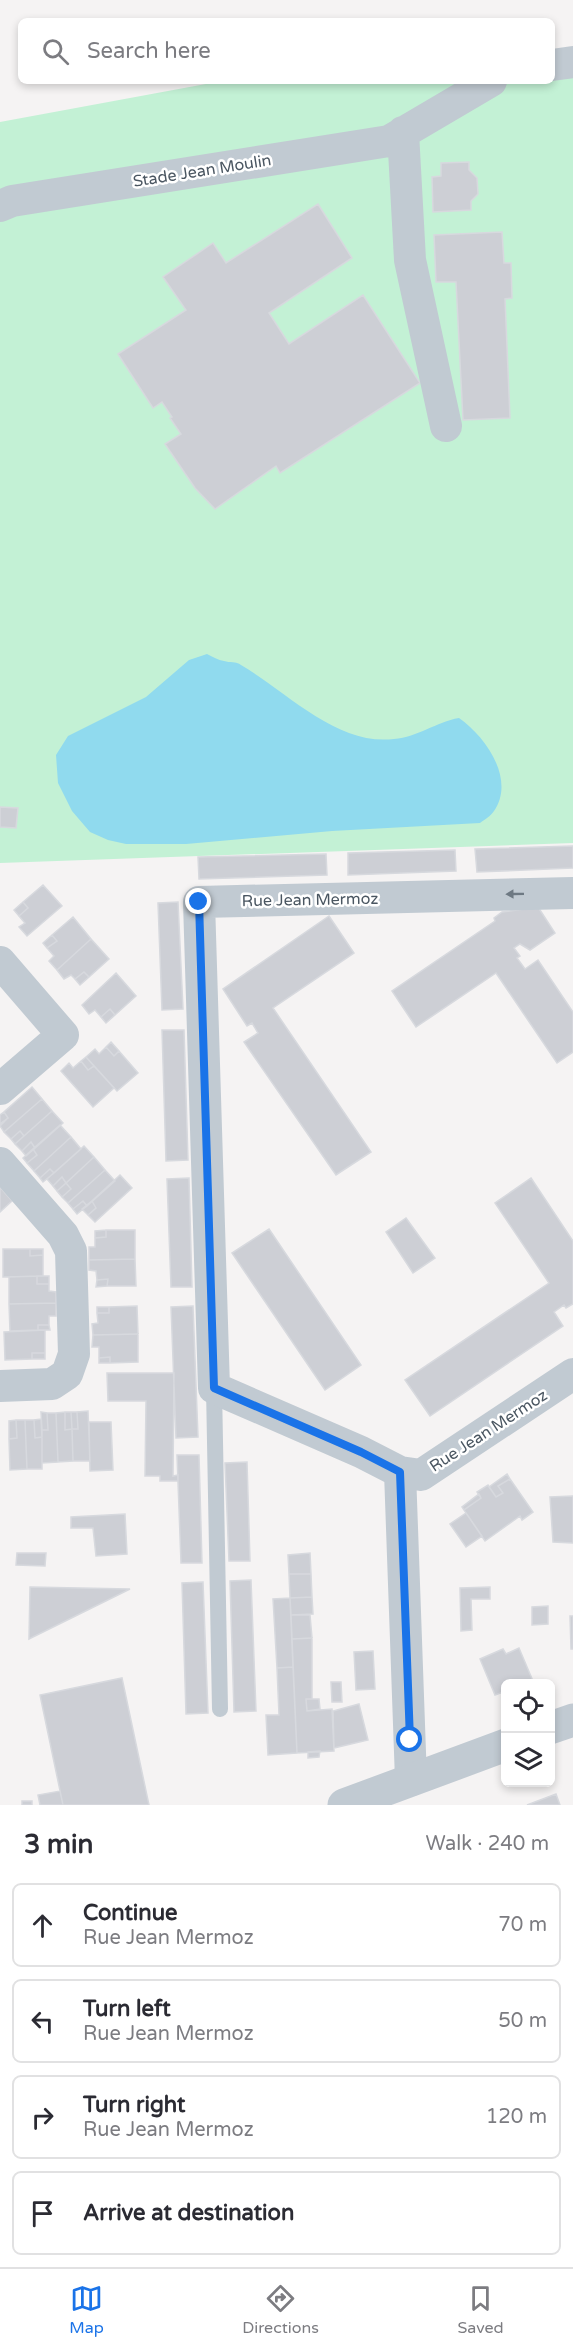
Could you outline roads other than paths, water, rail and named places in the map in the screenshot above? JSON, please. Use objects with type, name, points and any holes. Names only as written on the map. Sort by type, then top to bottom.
[{"type":"street","points":[[555,65],[573,62]]},
{"type":"street","name":"Stade Jean Moulin","points":[[0,206],[12,201],[389,141],[486,84]]},
{"type":"street","points":[[403,132],[411,261],[446,426]]},
{"type":"street","name":"Rue Jean Mermoz","points":[[214,1388],[199,902],[573,893]]},
{"type":"street","points":[[0,962],[63,1035],[0,1089]]},
{"type":"street","points":[[0,1164],[63,1235],[71,1251],[74,1354],[68,1374],[51,1384],[0,1386]]},
{"type":"street","name":"Rue Jean Mermoz","points":[[400,1472],[421,1475],[573,1374]]},
{"type":"street","points":[[214,1388],[361,1452],[400,1472],[414,1792]]},
{"type":"street","points":[[555,1726],[573,1720]]},
{"type":"street","points":[[344,1805],[414,1792],[501,1748]]},
{"type":"lane","points":[[214,1388],[220,1708]]},
{"type":"water","points":[[207,654],[220,660],[239,664],[332,726],[352,734],[373,739],[403,738],[459,718],[479,736],[494,759],[499,772],[500,799],[494,811],[480,823],[332,831],[186,844],[126,844],[108,840],[90,832],[72,811],[58,783],[56,755],[68,736],[146,697],[189,660]]}]
